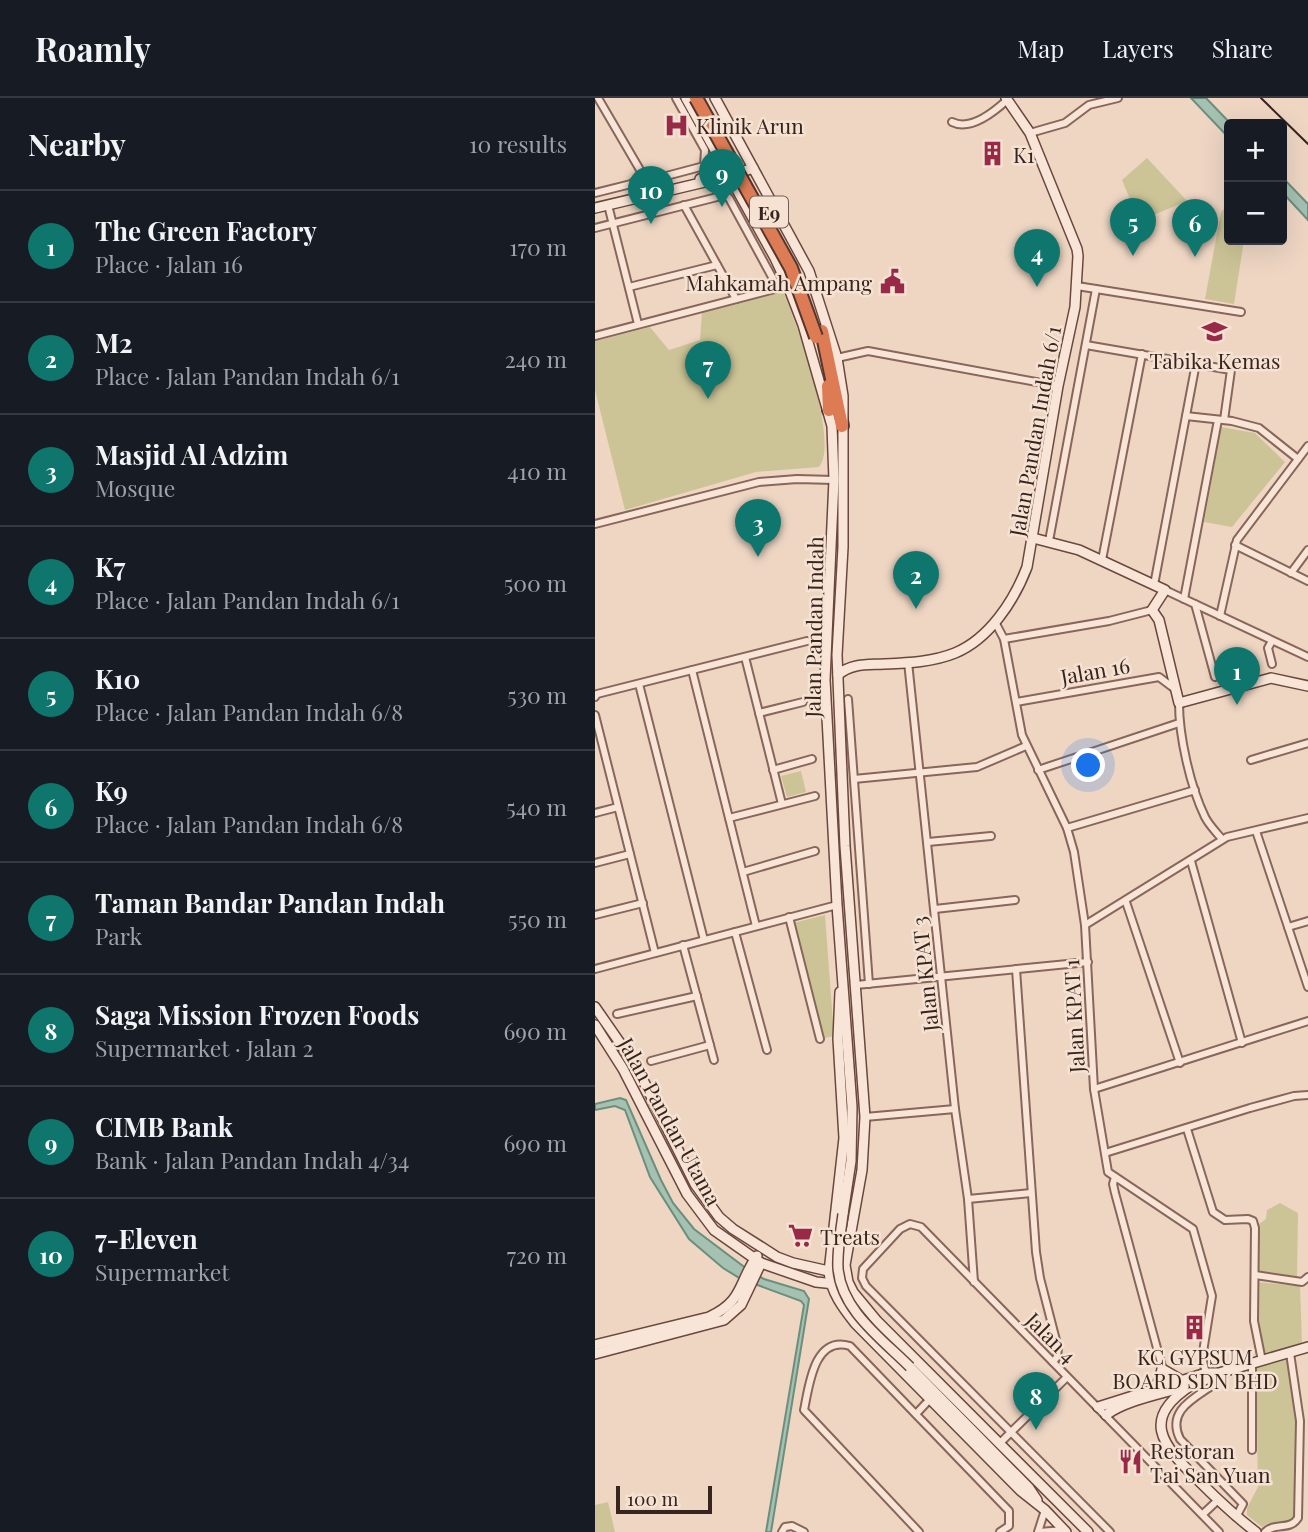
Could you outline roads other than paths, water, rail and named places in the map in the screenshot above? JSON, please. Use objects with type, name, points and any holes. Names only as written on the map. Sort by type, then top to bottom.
[{"type":"highway","name":"E9","points":[[696,98],[791,268],[819,334],[829,393],[829,410]]},
{"type":"highway","name":"E9","points":[[705,98],[792,253],[811,297],[842,426]]},
{"type":"main road","name":"Jalan Pandan Indah","points":[[686,98],[754,220],[803,325],[829,410],[834,441],[825,680],[843,984],[838,995],[838,1039],[844,1108],[844,1146],[829,1272]]},
{"type":"main road","name":"Jalan Pandan Indah","points":[[715,98],[809,271],[838,358],[843,396],[842,547],[837,655],[845,846],[865,1117],[862,1170],[847,1250],[846,1277]]},
{"type":"main road","name":"Jalan Pandan Indah 6/1","points":[[851,666],[908,662],[956,653],[978,638],[995,622],[1020,584],[1033,538],[1077,286],[1077,249],[1030,133],[1006,99]]},
{"type":"main road","points":[[673,190],[710,175],[717,168],[719,156]]},
{"type":"main road","points":[[595,208],[730,176],[753,168]]},
{"type":"main road","points":[[754,220],[755,213],[761,206],[775,208]]},
{"type":"main road","points":[[1033,538],[1102,560],[1165,590],[1151,610],[1159,620],[1179,703],[1271,678],[1308,686]]},
{"type":"main road","points":[[837,655],[851,666],[838,675]]},
{"type":"main road","points":[[843,984],[852,1139],[838,1251],[840,1281],[846,1296],[857,1314],[1029,1488],[1065,1531]]},
{"type":"main road","name":"Jalan Pandan Utama","points":[[595,1007],[636,1066],[695,1184],[758,1264]]},
{"type":"main road","name":"Jalan Pandan Utama","points":[[595,1025],[623,1069],[687,1194],[714,1230],[758,1264],[831,1284],[846,1277]]},
{"type":"main road","points":[[831,1247],[837,1254],[847,1250]]},
{"type":"main road","name":"Jalan Pandan Utama","points":[[758,1264],[793,1263],[846,1277]]},
{"type":"main road","points":[[595,1354],[717,1324],[737,1310],[758,1264]]},
{"type":"main road","points":[[829,1272],[831,1284],[850,1316],[1021,1492],[1045,1510]]},
{"type":"main road","points":[[846,1277],[862,1305],[1086,1532]]},
{"type":"main road","points":[[595,1345],[709,1317],[723,1311],[748,1284]]},
{"type":"main road","points":[[850,1316],[848,1312],[852,1304],[862,1305]]},
{"type":"main road","points":[[1256,1532],[1236,1517],[1169,1452],[1162,1433],[1162,1418],[1169,1393],[1181,1381],[1308,1347]]},
{"type":"main road","points":[[1106,1415],[1117,1406],[1152,1393],[1162,1369],[1181,1381]]},
{"type":"main road","points":[[1098,1407],[1152,1393],[1169,1393],[1210,1378],[1210,1373]]},
{"type":"main road","points":[[1152,1393],[1162,1418]]},
{"type":"street","points":[[598,98],[643,175],[656,179],[703,166],[706,157],[705,150],[676,98]]},
{"type":"street","points":[[1030,133],[1065,123],[1089,105],[1118,98]]},
{"type":"street","points":[[952,122],[958,125],[984,119],[1006,99]]},
{"type":"street","points":[[595,193],[631,184],[643,175]]},
{"type":"street","points":[[595,228],[720,196],[729,198],[783,287],[595,335]]},
{"type":"street","points":[[608,205],[638,324]]},
{"type":"street","points":[[684,205],[736,299]]},
{"type":"street","points":[[629,287],[717,265]]},
{"type":"street","points":[[1077,286],[1241,312]]},
{"type":"street","points":[[1049,541],[1096,289]]},
{"type":"street","points":[[1086,345],[1231,370],[1184,599]]},
{"type":"street","points":[[838,358],[868,351],[1058,386]]},
{"type":"street","points":[[1102,560],[1142,354]]},
{"type":"street","points":[[1154,585],[1196,363]]},
{"type":"street","points":[[1186,416],[1259,428],[1298,459]]},
{"type":"street","points":[[1220,616],[1237,540],[1308,446]]},
{"type":"street","points":[[595,524],[759,482],[834,480]]},
{"type":"street","points":[[1235,545],[1308,581]]},
{"type":"street","points":[[1291,573],[1308,550]]},
{"type":"street","points":[[1165,590],[1308,657]]},
{"type":"street","points":[[1195,604],[1216,677]]},
{"type":"street","points":[[1003,639],[1109,621],[1151,610]]},
{"type":"street","name":"Jalan KPAT 1","points":[[995,622],[1003,639],[1022,735],[1067,828],[1074,852],[1085,925],[1094,1089],[1108,1172],[1115,1177],[1115,1193],[1169,1393]]},
{"type":"street","points":[[595,697],[597,694],[807,641]]},
{"type":"street","points":[[1272,641],[1268,648],[1272,664]]},
{"type":"street","points":[[745,657],[782,804]]},
{"type":"street","name":"Jalan KPAT 3","points":[[908,662],[955,1109],[968,1199],[974,1282]]},
{"type":"street","points":[[692,670],[756,926]]},
{"type":"street","name":"Jalan 16","points":[[1016,702],[1159,677],[1176,690]]},
{"type":"street","points":[[639,684],[704,940]]},
{"type":"street","points":[[848,699],[869,984]]},
{"type":"street","points":[[759,713],[803,702]]},
{"type":"street","points":[[1179,703],[1179,723],[1195,790],[1206,819],[1221,839]]},
{"type":"street","points":[[595,715],[655,953]]},
{"type":"street","points":[[1038,770],[1179,723]]},
{"type":"street","points":[[1251,760],[1308,743]]},
{"type":"street","points":[[854,779],[977,767],[1026,746]]},
{"type":"street","points":[[773,770],[812,760]]},
{"type":"street","points":[[1067,828],[1195,790]]},
{"type":"street","points":[[729,818],[815,796]]},
{"type":"street","points":[[595,813],[618,807]]},
{"type":"street","points":[[1085,925],[1191,861],[1221,839],[1308,818]]},
{"type":"street","points":[[1256,831],[1308,987]]},
{"type":"street","points":[[928,842],[991,836]]},
{"type":"street","points":[[743,872],[815,851]]},
{"type":"street","points":[[595,863],[630,854]]},
{"type":"street","points":[[1191,861],[1242,1042]]},
{"type":"street","points":[[935,909],[1015,900]]},
{"type":"street","points":[[1126,902],[1180,1063]]},
{"type":"street","points":[[595,915],[643,903]]},
{"type":"street","points":[[595,969],[837,905]]},
{"type":"street","points":[[789,917],[820,1039]]},
{"type":"street","points":[[1288,927],[1308,921]]},
{"type":"street","points":[[735,932],[768,1050]]},
{"type":"street","points":[[683,945],[714,1060]]},
{"type":"street","points":[[856,985],[1088,962]]},
{"type":"street","points":[[1016,969],[1031,1193],[1040,1278],[1058,1348],[1053,1362]]},
{"type":"street","points":[[617,1014],[697,996]]},
{"type":"street","points":[[1094,1089],[1308,1021]]},
{"type":"street","points":[[651,1061],[710,1045]]},
{"type":"street","points":[[1105,1153],[1249,1108],[1308,1095]]},
{"type":"street","points":[[865,1117],[955,1109]]},
{"type":"street","points":[[1187,1129],[1213,1212],[1225,1220],[1248,1219],[1253,1221],[1255,1228],[1254,1321],[1257,1362],[1252,1450]]},
{"type":"street","points":[[1115,1177],[1193,1228],[1212,1296],[1202,1358],[1210,1373]]},
{"type":"street","points":[[968,1199],[1031,1193]]},
{"type":"street","name":"Jalan 4","points":[[1011,1431],[866,1286],[862,1278],[863,1269],[900,1229],[910,1224],[921,1227],[1219,1532]]},
{"type":"street","points":[[1255,1275],[1302,1282],[1308,1277]]},
{"type":"street","points":[[919,1532],[804,1410],[814,1364],[832,1345],[841,1343],[850,1346],[1009,1511],[1009,1526],[1000,1532]]},
{"type":"street","points":[[1265,1532],[1271,1528],[1290,1526],[1298,1518],[1300,1421],[1290,1353]]},
{"type":"street","points":[[1000,1443],[1067,1377]]},
{"type":"street","points":[[1210,1387],[1194,1396],[1183,1407],[1176,1429],[1180,1439],[1243,1504],[1236,1517]]},
{"type":"street","points":[[916,1414],[930,1399]]},
{"type":"street","points":[[1011,1431],[1110,1532]]},
{"type":"street","points":[[1203,1514],[1218,1500]]},
{"type":"street","points":[[1045,1510],[1039,1532],[1065,1531]]},
{"type":"street","points":[[784,1530],[792,1526],[804,1532]]},
{"type":"tram line","points":[[1261,98],[1308,144]]},
{"type":"place","name":"Klinik Arun","points":[[676,125]]},
{"type":"place","name":"K1","points":[[993,154]]},
{"type":"place","name":"CIMB Bank","points":[[722,207]]},
{"type":"place","name":"7-Eleven","points":[[651,224]]},
{"type":"place","name":"K10","points":[[1133,256]]},
{"type":"place","name":"K9","points":[[1195,257]]},
{"type":"place","name":"Mahkamah Ampang","points":[[892,282]]},
{"type":"place","name":"K7","points":[[1037,287]]},
{"type":"place","name":"Tabika Kemas","points":[[1215,331]]},
{"type":"place","name":"Taman Bandar Pandan Indah","points":[[708,399]]},
{"type":"place","name":"Masjid Al Adzim","points":[[758,557]]},
{"type":"place","name":"M2","points":[[916,609]]},
{"type":"place","name":"The Green Factory","points":[[1237,705]]},
{"type":"place","name":"Treats","points":[[800,1236]]},
{"type":"place","name":"KC GYPSUM BOARD SDN BHD","points":[[1195,1327]]},
{"type":"place","name":"Saga Mission Frozen Foods","points":[[1036,1430]]},
{"type":"place","name":"Restoran Tai San Yuan","points":[[1130,1462]]}]
